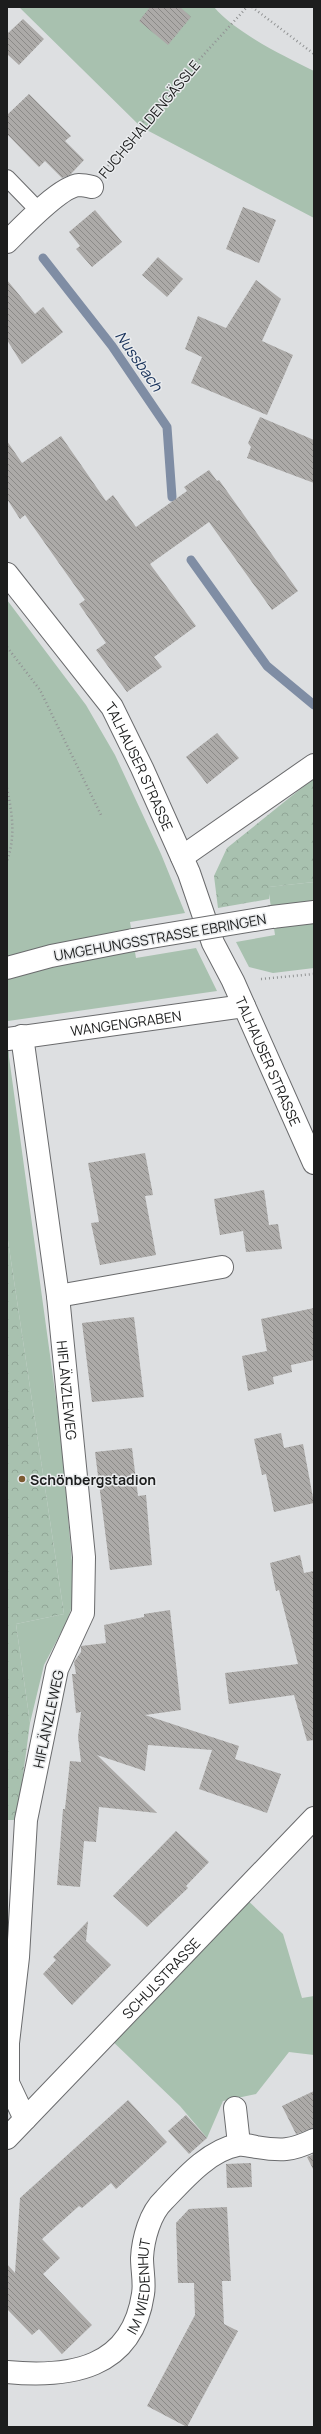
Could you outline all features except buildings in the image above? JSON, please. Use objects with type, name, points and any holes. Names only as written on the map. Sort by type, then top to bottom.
[{"type":"street","name":"FUCHSHALDENGÄSSLE","points":[[7,242],[39,211],[67,190],[78,185],[92,187]]},
{"type":"street","name":"TALHAUSER STRASSE","points":[[7,574],[112,707],[142,768],[182,858],[213,943],[233,981],[314,1163]]},
{"type":"street","points":[[182,858],[314,764]]},
{"type":"street","name":"UMGEHUNGSSTRASSE EBRINGEN","points":[[7,968],[52,956],[133,940],[272,917],[314,912]]},
{"type":"street","name":"WANGENGRABEN","points":[[14,1038],[244,1006]]},
{"type":"street","name":"HIFLÄNZLEWEG","points":[[14,1038],[58,1296],[84,1556],[83,1613],[57,1669],[26,1820],[18,1957],[8,2043],[8,2083],[25,2119]]},
{"type":"street","points":[[58,1296],[222,1267]]},
{"type":"street","name":"SCHULSTRASSE","points":[[7,2138],[314,1818]]},
{"type":"street","points":[[235,2108],[239,2144],[280,2151],[297,2149],[314,2140]]},
{"type":"street","name":"IM WIEDENHUT","points":[[7,2372],[45,2375],[70,2373],[103,2361],[117,2350],[138,2315],[144,2293],[142,2256],[152,2217],[163,2201],[214,2154],[239,2144]]},
{"type":"lane","points":[[7,178],[39,211]]},
{"type":"path","name":"FUCHSHALDENGÄSSLE","points":[[92,187],[148,116],[247,7]]},
{"type":"path","points":[[252,7],[314,54]]},
{"type":"path","points":[[7,647],[40,690],[102,817]]},
{"type":"path","points":[[7,788],[12,814],[13,845],[7,861]]},
{"type":"path","name":"TALHAUSER STRASSE","points":[[233,981],[314,974]]},
{"type":"green space","points":[[19,7],[214,7],[223,17],[247,35],[314,71],[314,218],[141,127]]},
{"type":"green space","points":[[7,600],[86,705],[115,755],[161,854],[185,913],[130,922],[136,958],[196,948],[217,991],[8,1021],[9,1057],[61,1435],[75,1597],[67,1621],[44,1665],[30,1723],[16,1624],[64,1614],[7,1234]]},
{"type":"green space","points":[[314,778],[314,882],[269,887],[269,899],[218,908],[214,876],[227,848]]},
{"type":"green space","points":[[314,882],[314,968],[273,973],[249,967],[236,942],[275,935],[268,887]]},
{"type":"green space","points":[[7,1234],[64,1614],[16,1624],[30,1723],[17,1820],[7,1820]]},
{"type":"green space","points":[[241,1894],[283,1934],[302,1998],[314,1996],[314,2055],[289,2052],[256,2094],[223,2101],[207,2138],[180,2106],[106,2035]]},
{"type":"waterway","name":"Nussbach","points":[[43,258],[112,346],[167,427],[172,497]]},
{"type":"waterway","name":"Nussbach","points":[[191,560],[267,666],[314,705]]},
{"type":"place","name":"Schönbergstadion","points":[[22,1479]]}]
